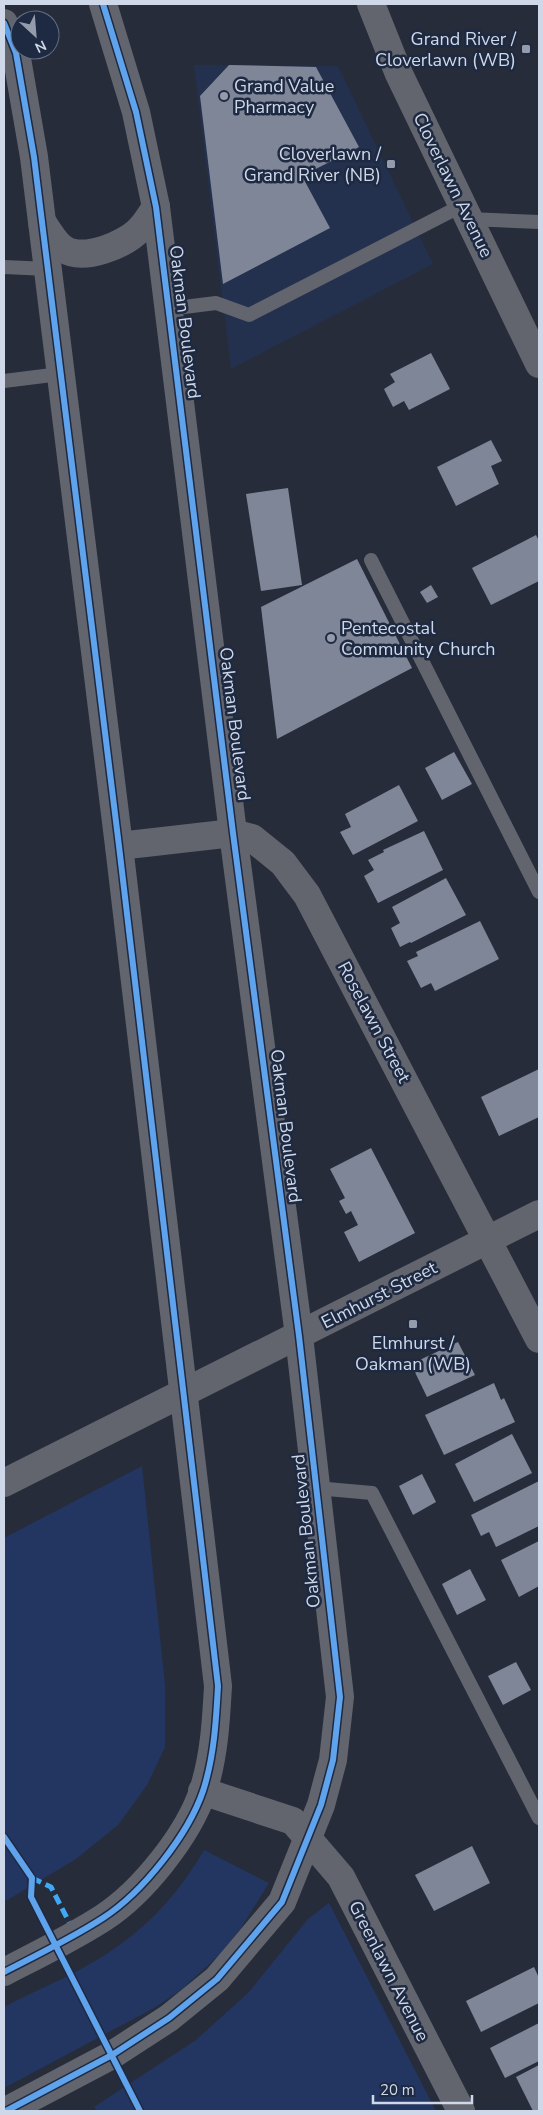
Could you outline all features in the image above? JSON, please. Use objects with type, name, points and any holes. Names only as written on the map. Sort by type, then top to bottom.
[{"type":"street","name":"Oakman Boulevard","points":[[6,2111],[112,2055],[169,2018],[217,1980],[282,1902],[321,1805],[333,1760],[340,1697],[299,1336],[233,833],[156,207],[136,112],[103,4]]},
{"type":"street","name":"Cloverlawn Avenue","points":[[370,4],[399,74],[539,364]]},
{"type":"street","points":[[4,23],[16,53],[34,157],[119,846],[218,1686],[215,1738],[202,1791],[186,1825],[164,1860],[136,1890],[105,1917],[4,1972]]},
{"type":"street","points":[[42,222],[62,249],[74,254],[95,253],[120,242],[139,230],[156,207]]},
{"type":"street","name":"Roselawn Street","points":[[119,846],[233,833],[252,838],[283,863],[307,895],[489,1240],[539,1339]]},
{"type":"street","name":"Elmhurst Street","points":[[4,1484],[539,1214]]},
{"type":"street","name":"Greenlawn Avenue","points":[[202,1791],[293,1821],[341,1877],[461,2111]]},
{"type":"lane","points":[[168,309],[216,303],[249,315],[466,212],[539,222]]},
{"type":"lane","points":[[4,268],[48,269]]},
{"type":"lane","points":[[4,381],[60,374]]},
{"type":"lane","points":[[371,560],[539,892]]},
{"type":"lane","points":[[316,1488],[372,1493],[539,1818]]},
{"type":"shaded area","points":[[194,65],[338,66],[433,264],[231,369]]},
{"type":"shaded area","points":[[142,1466],[165,1685],[165,1747],[147,1785],[118,1825],[76,1859],[4,1902],[4,1538]]},
{"type":"shaded area","points":[[204,1850],[269,1883],[241,1928],[219,1955],[181,1990],[154,2008],[4,2088],[4,2007],[105,1955],[144,1926],[177,1890]]},
{"type":"shaded area","points":[[329,1903],[436,2111],[97,2111],[94,2107],[196,2040],[249,1992],[308,1919]]},
{"type":"building","points":[[229,65],[316,67],[359,147],[302,176],[330,228],[223,284],[200,96]]},
{"type":"building","points":[[431,353],[450,389],[409,410],[404,401],[393,407],[384,389],[395,382],[390,374]]},
{"type":"building","points":[[491,440],[502,461],[491,466],[499,484],[456,506],[437,467]]},
{"type":"building","points":[[288,488],[302,585],[261,591],[246,494]]},
{"type":"building","points":[[536,535],[539,541],[539,581],[491,605],[472,568]]},
{"type":"building","name":"Pentecostal Community Church","points":[[357,559],[412,668],[277,739],[261,607]]},
{"type":"building","points":[[431,585],[438,597],[427,603],[420,592]]},
{"type":"building","points":[[454,752],[472,784],[442,800],[425,768]]},
{"type":"building","points":[[399,785],[418,821],[353,855],[340,832],[351,827],[345,814]]},
{"type":"building","points":[[424,831],[443,870],[378,903],[364,876],[374,870],[368,860],[384,852],[383,850]]},
{"type":"building","points":[[446,878],[466,915],[400,947],[391,928],[400,923],[392,907]]},
{"type":"building","points":[[480,921],[499,959],[435,991],[431,983],[421,988],[407,961],[418,956],[416,952]]},
{"type":"building","points":[[539,1069],[539,1117],[499,1136],[481,1097]]},
{"type":"building","points":[[371,1148],[415,1233],[359,1262],[344,1232],[358,1225],[351,1211],[346,1214],[339,1201],[345,1198],[330,1169]]},
{"type":"building","points":[[458,1342],[475,1375],[427,1397],[411,1364]]},
{"type":"building","points":[[494,1383],[501,1400],[504,1398],[515,1422],[444,1455],[425,1415]]},
{"type":"building","points":[[512,1434],[532,1473],[474,1502],[455,1464]]},
{"type":"building","points":[[422,1474],[436,1502],[413,1515],[399,1486]]},
{"type":"building","points":[[539,1481],[539,1526],[496,1547],[489,1532],[481,1536],[471,1515]]},
{"type":"building","points":[[539,1541],[539,1586],[519,1597],[501,1560]]},
{"type":"building","points":[[470,1569],[486,1600],[457,1615],[442,1584]]},
{"type":"building","points":[[516,1662],[531,1690],[503,1705],[488,1676]]},
{"type":"building","points":[[472,1846],[490,1883],[434,1911],[415,1875]]},
{"type":"building","points":[[534,1967],[539,1978],[539,2003],[481,2032],[466,2001]]},
{"type":"building","points":[[539,2023],[539,2061],[505,2078],[490,2048]]},
{"type":"building","points":[[539,2065],[539,2111],[533,2111],[516,2077]]},
{"type":"marked path","points":[[32,1878],[51,1887],[69,1922]]},
{"type":"cycle path","points":[[6,2111],[112,2055],[169,2018],[217,1979],[282,1902],[321,1805],[333,1760],[340,1697],[299,1336],[233,833],[156,207],[136,112],[103,4]]},
{"type":"cycle path","points":[[4,23],[16,53],[34,157],[119,846],[218,1686],[212,1752],[207,1778],[196,1808],[175,1844],[148,1878],[118,1907],[67,1939],[4,1972]]},
{"type":"cycle path","points":[[4,1837],[32,1878],[31,1897],[140,2111]]},
{"type":"place","name":"Grand River / Cloverlawn (WB)","points":[[526,49]]},
{"type":"place","name":"Grand Value Pharmacy","points":[[224,96]]},
{"type":"place","name":"Cloverlawn / Grand River (NB)","points":[[391,164]]},
{"type":"place","name":"Pentecostal Community Church","points":[[331,638]]},
{"type":"place","name":"Elmhurst / Oakman (WB)","points":[[413,1324]]}]
